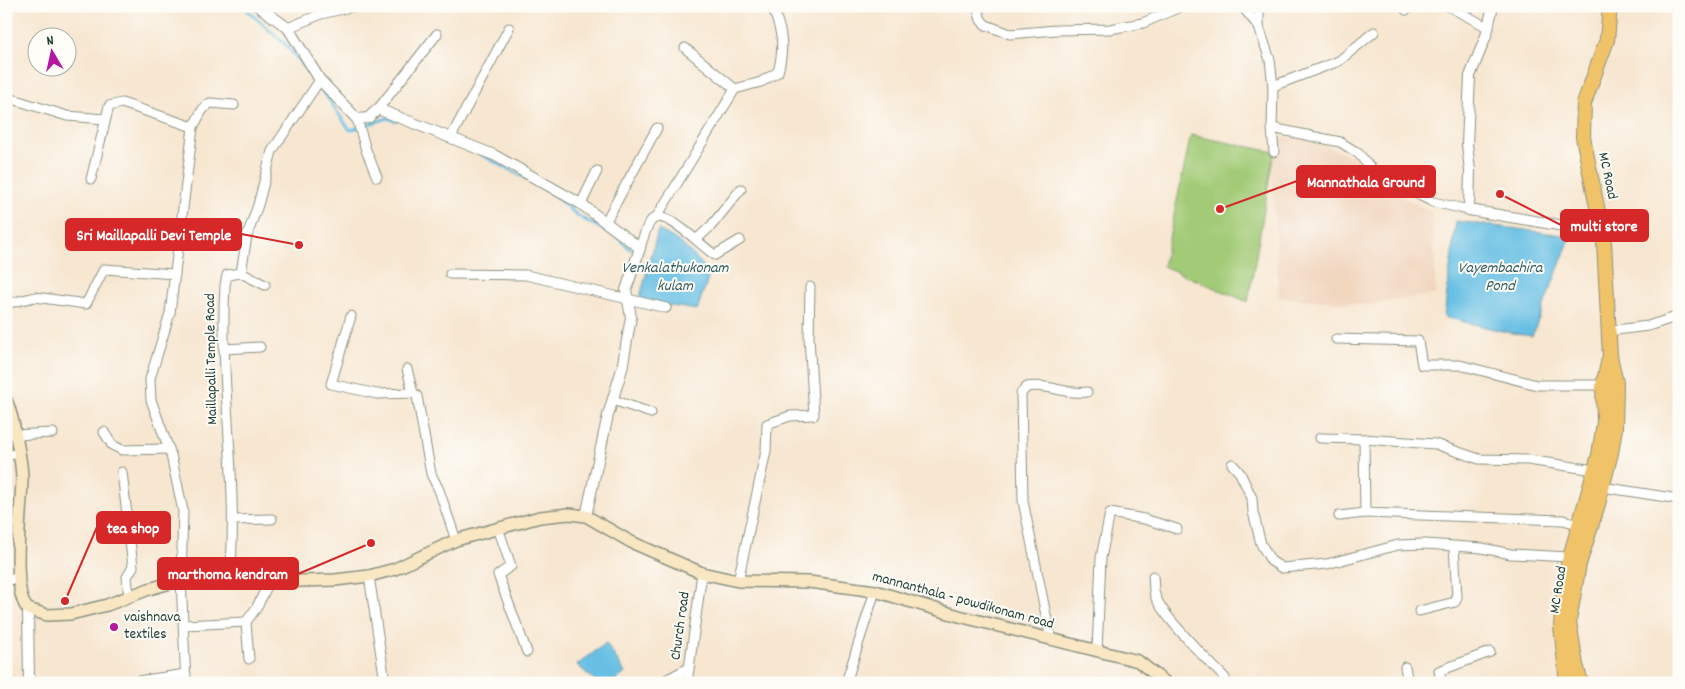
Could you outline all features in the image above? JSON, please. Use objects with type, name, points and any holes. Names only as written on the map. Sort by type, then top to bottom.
[{"type":"main road","name":"MC Road","points":[[1581,683],[1569,621],[1579,564],[1602,487],[1615,428],[1616,383],[1610,356],[1604,242],[1582,137],[1582,119],[1584,103],[1607,40],[1610,6]]},
{"type":"main road","name":"MC Road","points":[[1567,683],[1561,626],[1569,557],[1599,455],[1604,422],[1603,385],[1610,356]]},
{"type":"main road","points":[[6,400],[14,435],[12,455],[22,478],[19,577],[23,599],[28,609]]},
{"type":"main road","name":"mannanthala - powdikonam road","points":[[28,609],[46,615],[71,614],[181,580],[230,577],[270,582],[335,580],[369,576],[394,569],[456,540],[498,528],[555,514],[586,516],[631,542],[702,573],[738,582],[809,582],[874,591],[1051,640],[1138,661],[1166,683]]},
{"type":"street","points":[[258,6],[288,28],[320,80],[357,119],[366,150],[377,177]]},
{"type":"street","points":[[288,28],[321,14],[355,6]]},
{"type":"street","points":[[586,516],[608,415],[622,369],[631,317],[626,300],[626,290],[640,248],[650,222],[656,218],[735,89],[761,82],[778,72],[783,52],[778,22],[772,6]]},
{"type":"street","points":[[977,6],[986,25],[1010,34],[1056,30],[1110,29],[1143,23],[1182,6]]},
{"type":"street","points":[[1242,6],[1259,27]]},
{"type":"street","points":[[1259,6],[1259,27],[1270,60],[1273,86],[1272,128],[1274,152]]},
{"type":"street","points":[[1448,6],[1489,28]]},
{"type":"street","points":[[1469,210],[1470,171],[1467,144],[1470,76],[1489,28],[1493,6]]},
{"type":"street","points":[[451,137],[509,28]]},
{"type":"street","points":[[1273,86],[1339,61],[1374,32]]},
{"type":"street","points":[[357,119],[368,118],[378,109],[437,34]]},
{"type":"street","points":[[685,48],[735,89]]},
{"type":"street","points":[[264,285],[240,273],[246,236],[258,205],[272,151],[320,80]]},
{"type":"street","points":[[6,97],[67,116],[105,119]]},
{"type":"street","points":[[91,179],[109,106],[122,103],[193,127]]},
{"type":"street","points":[[138,681],[186,678],[181,580],[183,511],[169,449],[151,400],[150,379],[170,313],[193,127],[203,109],[210,103],[234,104]]},
{"type":"street","points":[[378,109],[494,154],[581,204],[640,248]]},
{"type":"street","points":[[606,221],[657,128]]},
{"type":"street","points":[[1272,128],[1340,142],[1358,153],[1375,173],[1433,202],[1564,226],[1600,224]]},
{"type":"street","points":[[581,204],[597,171]]},
{"type":"street","points":[[697,239],[711,226],[741,189]]},
{"type":"street","points":[[656,218],[663,217],[697,239],[715,254],[740,240]]},
{"type":"street","points":[[6,304],[34,297],[86,304],[104,269],[175,274]]},
{"type":"street","name":"Maillapalli Temple Road","points":[[230,577],[233,520],[224,349],[225,285],[227,275],[240,273]]},
{"type":"street","points":[[450,274],[526,275],[666,308]]},
{"type":"street","points":[[738,582],[766,451],[766,424],[790,416],[814,415],[809,338],[810,287]]},
{"type":"street","points":[[351,316],[331,384],[377,394],[414,393]]},
{"type":"street","points":[[1608,331],[1648,326],[1679,316]]},
{"type":"street","points":[[1336,339],[1418,341],[1422,365],[1460,365],[1538,385],[1603,385]]},
{"type":"street","points":[[224,349],[260,348]]},
{"type":"street","points":[[407,369],[414,393],[419,400],[431,474],[439,490],[456,540]]},
{"type":"street","points":[[1051,640],[1023,501],[1021,393],[1027,387],[1038,385],[1066,393],[1087,392]]},
{"type":"street","points":[[613,400],[651,413]]},
{"type":"street","points":[[104,432],[112,446],[122,450],[169,449]]},
{"type":"street","points":[[14,435],[53,433]]},
{"type":"street","points":[[1320,438],[1436,444],[1479,459],[1528,460],[1594,470]]},
{"type":"street","points":[[1364,439],[1365,513]]},
{"type":"street","points":[[1232,464],[1240,473],[1252,498],[1253,512],[1261,544],[1271,561],[1282,568],[1327,564],[1398,545],[1425,544],[1482,548],[1511,554],[1569,557]]},
{"type":"street","points":[[122,472],[133,567],[127,577],[129,597]]},
{"type":"street","points":[[1602,487],[1679,498]]},
{"type":"street","points":[[1097,651],[1101,558],[1110,513],[1144,519],[1177,529]]},
{"type":"street","points":[[1339,516],[1365,513],[1563,520],[1578,524]]},
{"type":"street","points":[[233,520],[272,519]]},
{"type":"street","points":[[498,528],[511,566],[498,575],[527,652]]},
{"type":"street","points":[[1418,611],[1455,602],[1457,597],[1454,547]]},
{"type":"street","name":"Church road","points":[[687,683],[702,573]]},
{"type":"street","points":[[369,576],[384,675]]},
{"type":"street","points":[[1153,576],[1155,595],[1160,606],[1203,656],[1225,678],[1226,683]]},
{"type":"street","points":[[6,581],[19,577]]},
{"type":"street","points":[[248,659],[246,622],[258,607],[270,582]]},
{"type":"street","points":[[846,683],[874,591]]},
{"type":"street","points":[[28,609],[29,683]]},
{"type":"street","points":[[184,626],[246,622]]},
{"type":"street","points":[[1442,683],[1439,671],[1490,652]]},
{"type":"street","points":[[1405,667],[1408,683]]},
{"type":"street","points":[[660,683],[689,668]]},
{"type":"shaded area","points":[[1276,137],[1300,138],[1327,146],[1356,158],[1378,180],[1400,196],[1432,212],[1436,294],[1367,305],[1279,297],[1271,155]]},
{"type":"green space","points":[[1191,135],[1274,152],[1248,302],[1163,266]]},
{"type":"water","name":"Vayembachira Pond","points":[[1456,221],[1571,236],[1532,336],[1506,332],[1444,317]]},
{"type":"water","name":"Venkalathukonam kulam","points":[[658,230],[680,243],[710,273],[697,310],[639,301]]},
{"type":"water","points":[[606,643],[625,673],[613,683],[598,683],[577,665]]},
{"type":"waterway","points":[[248,11],[287,46],[313,78]]},
{"type":"waterway","points":[[321,89],[350,130],[388,118],[395,121]]},
{"type":"waterway","points":[[480,154],[527,179]]},
{"type":"waterway","points":[[550,192],[578,216],[620,239],[631,250]]},
{"type":"waterway","points":[[644,264],[650,271]]},
{"type":"place","name":"multi store","points":[[1500,194]]},
{"type":"place","name":"Mannathala Ground","points":[[1220,209]]},
{"type":"place","name":"Sri Maillapalli Devi Temple","points":[[299,245]]},
{"type":"place","name":"marthoma kendram","points":[[371,543]]},
{"type":"place","name":"tea shop","points":[[65,601]]},
{"type":"place","name":"vaishnava textiles","points":[[114,627]]}]
